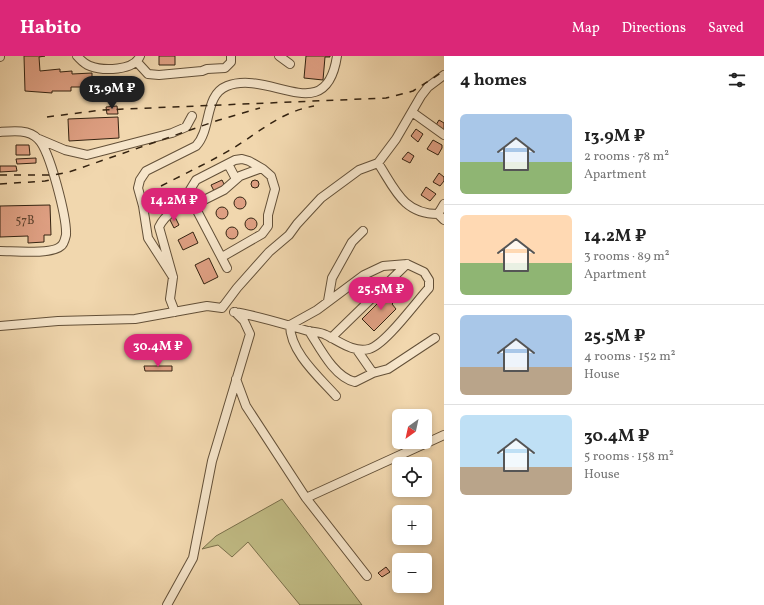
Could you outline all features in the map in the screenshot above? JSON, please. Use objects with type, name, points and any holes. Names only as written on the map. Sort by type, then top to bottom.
[{"type":"street","points":[[77,56],[91,66],[105,68],[123,67],[138,59],[148,74],[159,75],[226,68],[231,62],[231,56]]},
{"type":"street","points":[[279,56],[290,64]]},
{"type":"street","points":[[173,277],[148,238],[143,206],[138,188],[140,180],[146,171],[196,146],[202,140],[213,97],[226,86],[251,82],[290,91],[312,93],[323,90],[331,80],[337,56]]},
{"type":"street","points":[[222,308],[264,257],[289,235],[296,224],[321,198],[359,170],[378,163],[396,139],[428,87],[444,75]]},
{"type":"street","points":[[412,112],[444,135]]},
{"type":"street","points":[[0,132],[26,132],[65,150],[86,155],[172,133],[186,127],[192,116]]},
{"type":"street","points":[[0,251],[52,250],[60,247],[66,237],[61,201],[55,178],[44,147],[39,139]]},
{"type":"street","points":[[178,209],[196,180],[228,164],[242,159],[263,169],[271,176],[274,189],[266,230],[262,234],[222,257]]},
{"type":"street","points":[[378,163],[401,198],[411,208],[424,214],[441,217],[444,204]]},
{"type":"street","points":[[228,164],[236,179]]},
{"type":"street","points":[[175,312],[170,299],[173,277],[159,227],[166,216],[178,209],[190,204],[194,205],[224,190],[236,179],[258,169],[263,169]]},
{"type":"street","points":[[194,205],[227,268]]},
{"type":"street","points":[[328,302],[332,278],[352,242],[363,231]]},
{"type":"street","points":[[332,338],[407,264]]},
{"type":"street","points":[[290,325],[328,302],[364,275],[383,266],[407,264],[424,272],[430,280],[428,288],[385,339],[370,349],[357,350]]},
{"type":"street","points":[[0,326],[58,321],[135,319],[207,306],[222,308],[324,334],[357,350],[373,373]]},
{"type":"street","points":[[167,605],[193,558],[212,461],[250,334],[244,321],[234,312]]},
{"type":"street","points":[[290,325],[290,332],[297,348],[336,396]]},
{"type":"street","points":[[309,331],[334,366],[347,380],[356,382],[373,373],[388,369],[435,338]]},
{"type":"street","points":[[236,379],[246,406],[306,498],[367,576]]},
{"type":"street","points":[[306,498],[444,435]]},
{"type":"shaded area","points":[[282,499],[362,605],[300,605],[248,542],[232,557],[218,545],[202,549],[216,536]]},
{"type":"building","points":[[24,56],[45,56],[39,57],[40,71],[60,69],[60,72],[72,71],[72,74],[92,73],[92,87],[71,87],[71,91],[52,91],[52,93],[25,91]]},
{"type":"building","points":[[159,56],[175,56],[175,65],[159,65]]},
{"type":"building","points":[[306,56],[330,56],[325,57],[323,80],[304,78]]},
{"type":"building","points":[[117,106],[118,114],[107,114],[106,107]]},
{"type":"building","points":[[118,117],[119,138],[69,141],[68,119]]},
{"type":"building","points":[[439,120],[444,123],[444,131],[436,125]]},
{"type":"building","points":[[416,129],[423,134],[418,142],[411,136]]},
{"type":"building","points":[[433,140],[442,145],[438,155],[427,149]]},
{"type":"building","points":[[16,145],[29,145],[30,155],[16,155]]},
{"type":"building","points":[[408,152],[414,156],[410,163],[402,159]]},
{"type":"building","points":[[36,158],[36,163],[17,164],[16,159]]},
{"type":"building","points":[[0,166],[16,166],[17,171],[0,172]]},
{"type":"building","points":[[439,173],[444,177],[444,181],[440,186],[433,182]]},
{"type":"building","points":[[222,180],[225,186],[214,191],[211,185]]},
{"type":"building","points":[[253,180],[257,180],[259,184],[257,188],[253,188],[251,186],[251,182]]},
{"type":"building","points":[[426,187],[436,194],[430,201],[421,195]]},
{"type":"building","points":[[238,197],[242,197],[246,203],[242,209],[238,209],[234,205],[234,201]]},
{"type":"building","points":[[50,205],[51,235],[44,235],[44,242],[28,243],[28,236],[0,237],[0,206]]},
{"type":"building","points":[[220,207],[224,207],[228,213],[224,219],[220,219],[216,215],[216,211]]},
{"type":"building","points":[[174,215],[179,225],[174,228],[169,218]]},
{"type":"building","points":[[249,218],[253,218],[257,224],[253,230],[249,230],[245,226],[245,222]]},
{"type":"building","points":[[230,227],[234,227],[238,233],[234,239],[230,239],[226,235],[226,231]]},
{"type":"building","points":[[193,232],[198,243],[183,250],[178,240]]},
{"type":"building","points":[[209,258],[218,277],[204,284],[195,265]]},
{"type":"building","points":[[391,290],[399,297],[392,304],[396,309],[374,331],[362,319]]},
{"type":"building","points":[[144,366],[172,366],[172,371],[145,371]]},
{"type":"building","points":[[386,567],[390,572],[382,577],[378,573]]},
{"type":"railway","points":[[47,117],[102,110],[386,98],[413,91],[444,71]]},
{"type":"railway","points":[[161,186],[235,147],[272,122],[302,109],[314,106]]},
{"type":"railway","points":[[0,175],[54,175],[69,172],[219,120],[260,108]]},
{"type":"railway","points":[[0,184],[54,179]]}]
